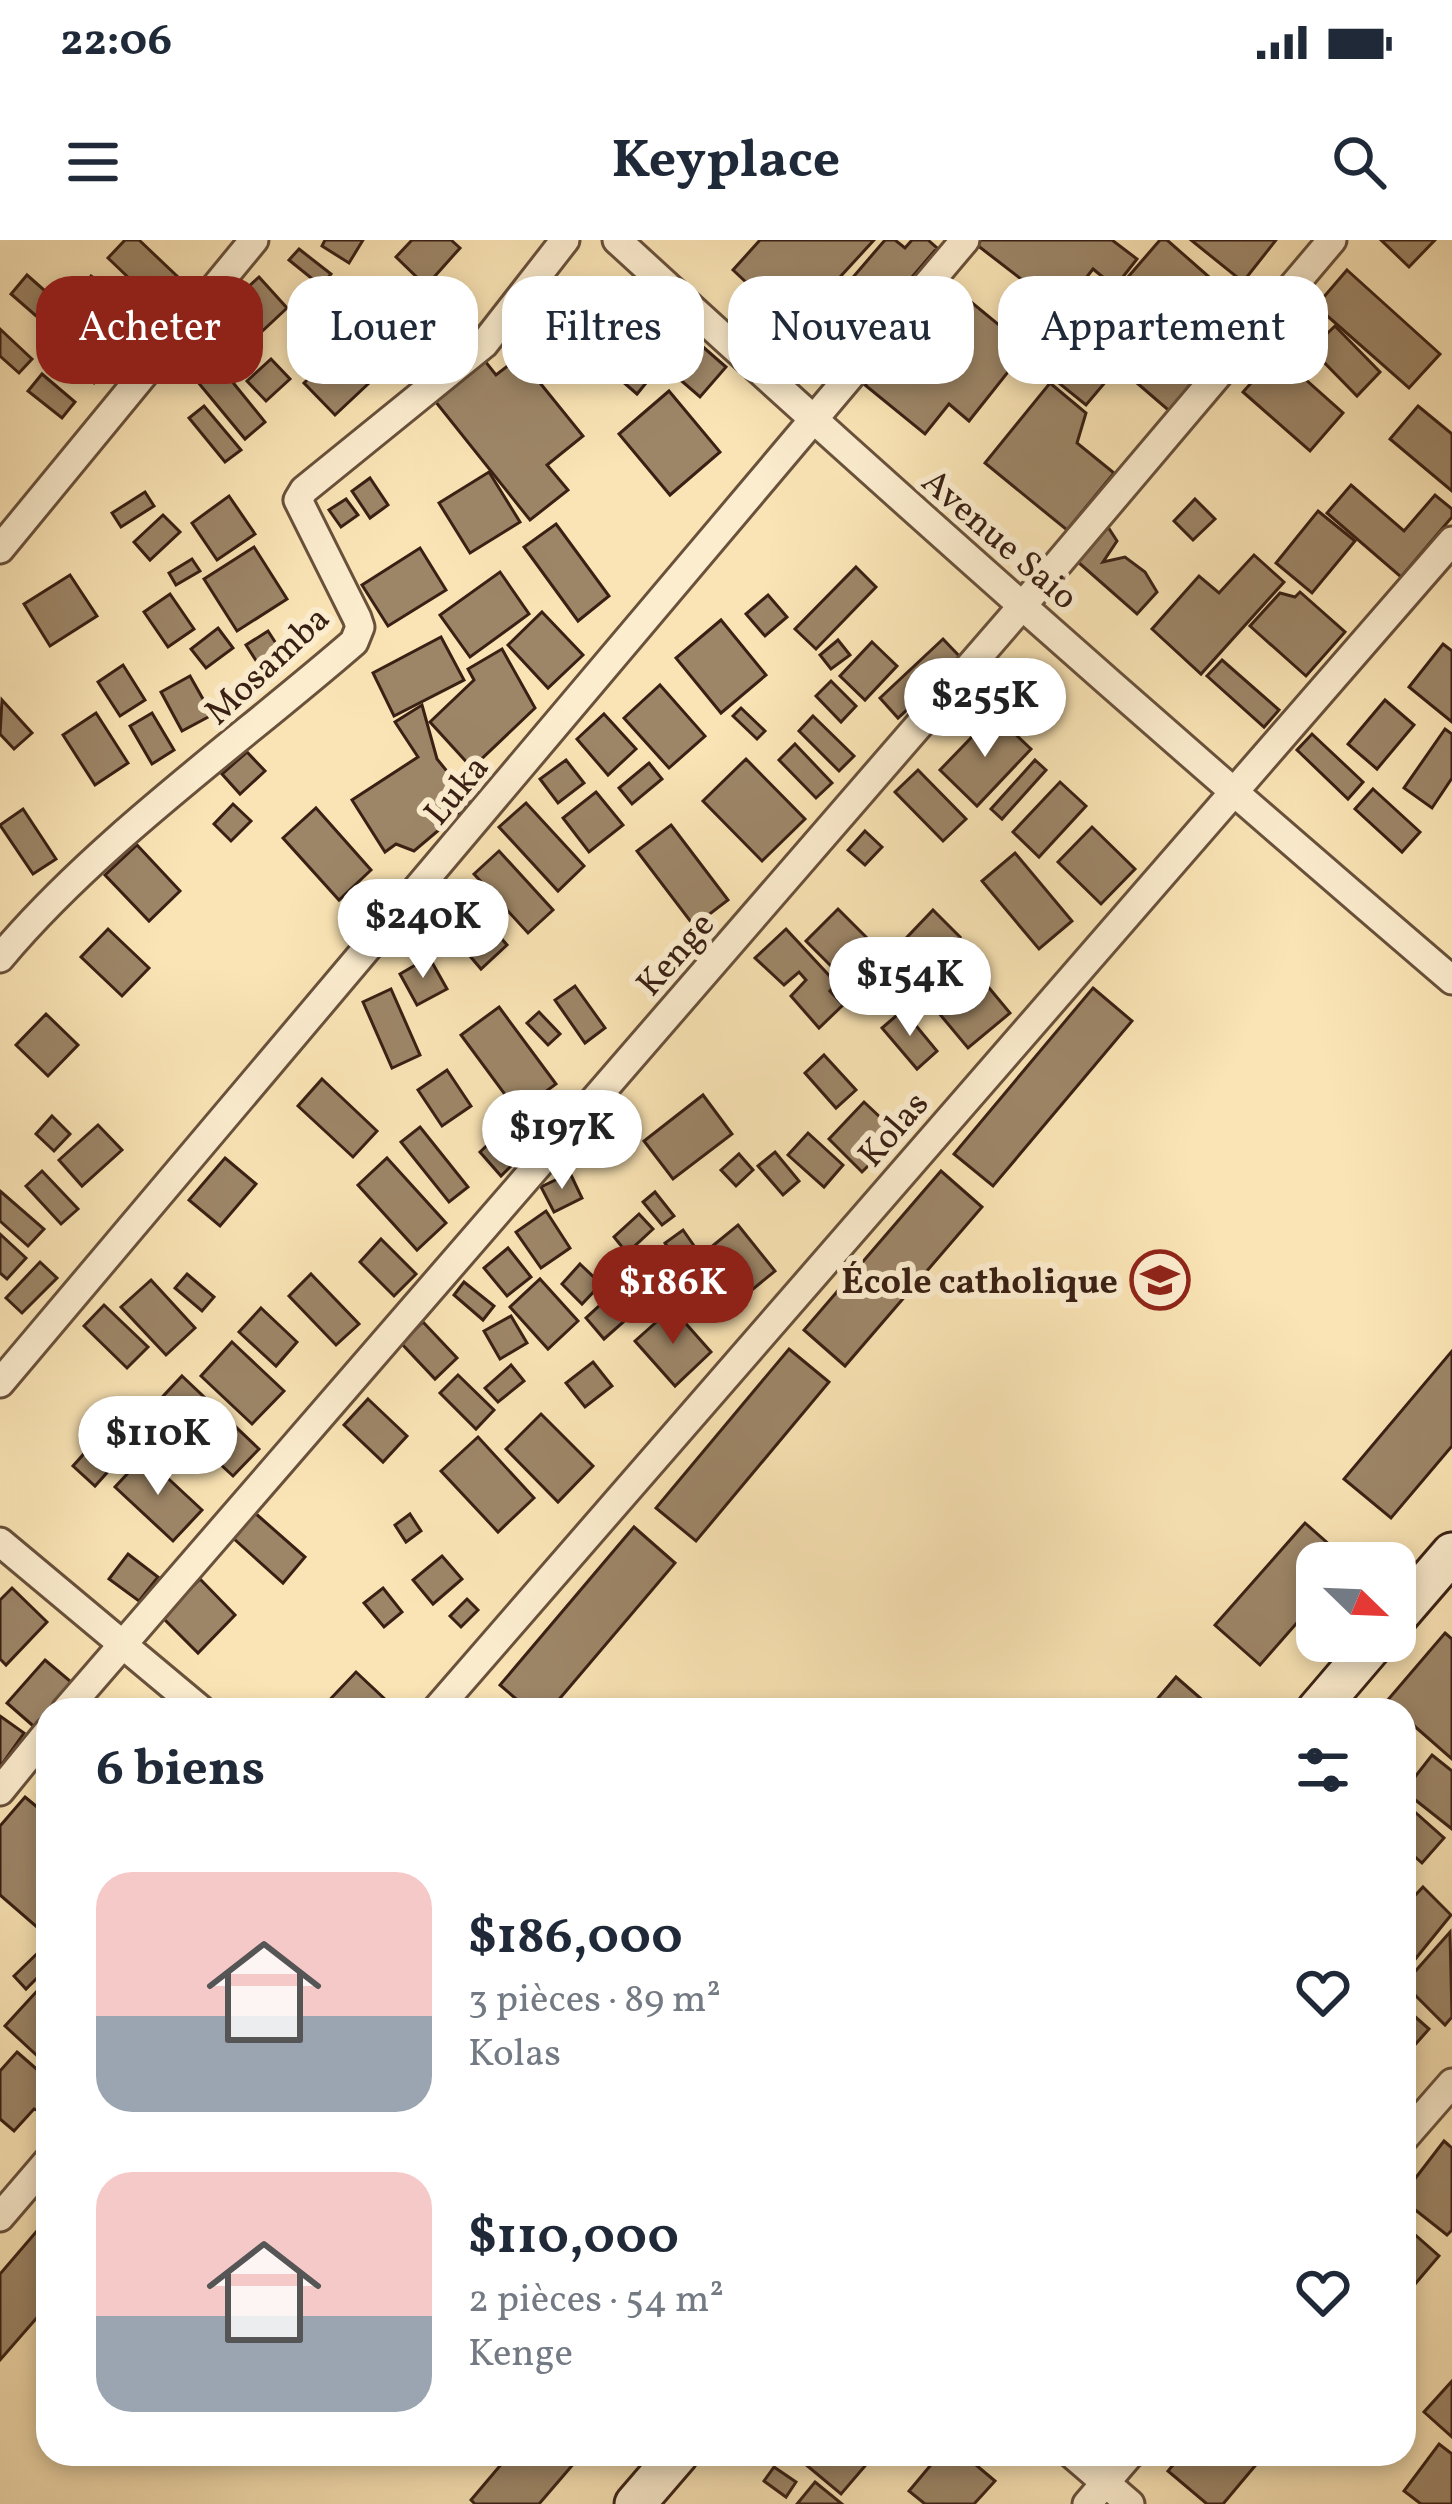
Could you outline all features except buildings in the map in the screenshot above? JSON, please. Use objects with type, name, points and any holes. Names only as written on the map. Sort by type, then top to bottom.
[{"type":"street","points":[[0,549],[254,240]]},
{"type":"street","name":"Mosamba","points":[[0,958],[26,926],[133,829],[354,642],[360,627],[357,618],[298,500],[304,490],[484,344],[565,240]]},
{"type":"street","name":"Avenue Saio","points":[[617,240],[813,421],[1452,980]]},
{"type":"street","name":"Luka","points":[[0,1383],[965,240]]},
{"type":"street","name":"Kenge","points":[[76,1698],[1333,240]]},
{"type":"street","name":"Kolas","points":[[446,1698],[1452,541]]},
{"type":"street","points":[[0,1542],[187,1698]]},
{"type":"street","points":[[1416,1595],[1452,1553]]},
{"type":"street","points":[[1327,1698],[1358,1662]]},
{"type":"street","points":[[0,1791],[36,1747]]},
{"type":"street","points":[[1416,2124],[1452,2083]]},
{"type":"street","points":[[0,2217],[36,2175]]},
{"type":"street","points":[[635,2504],[668,2466]]},
{"type":"street","points":[[1087,2466],[1130,2504]]},
{"type":"street","points":[[1087,2504],[1120,2466]]},
{"type":"place","name":"École catholique","points":[[1160,1280]]}]
